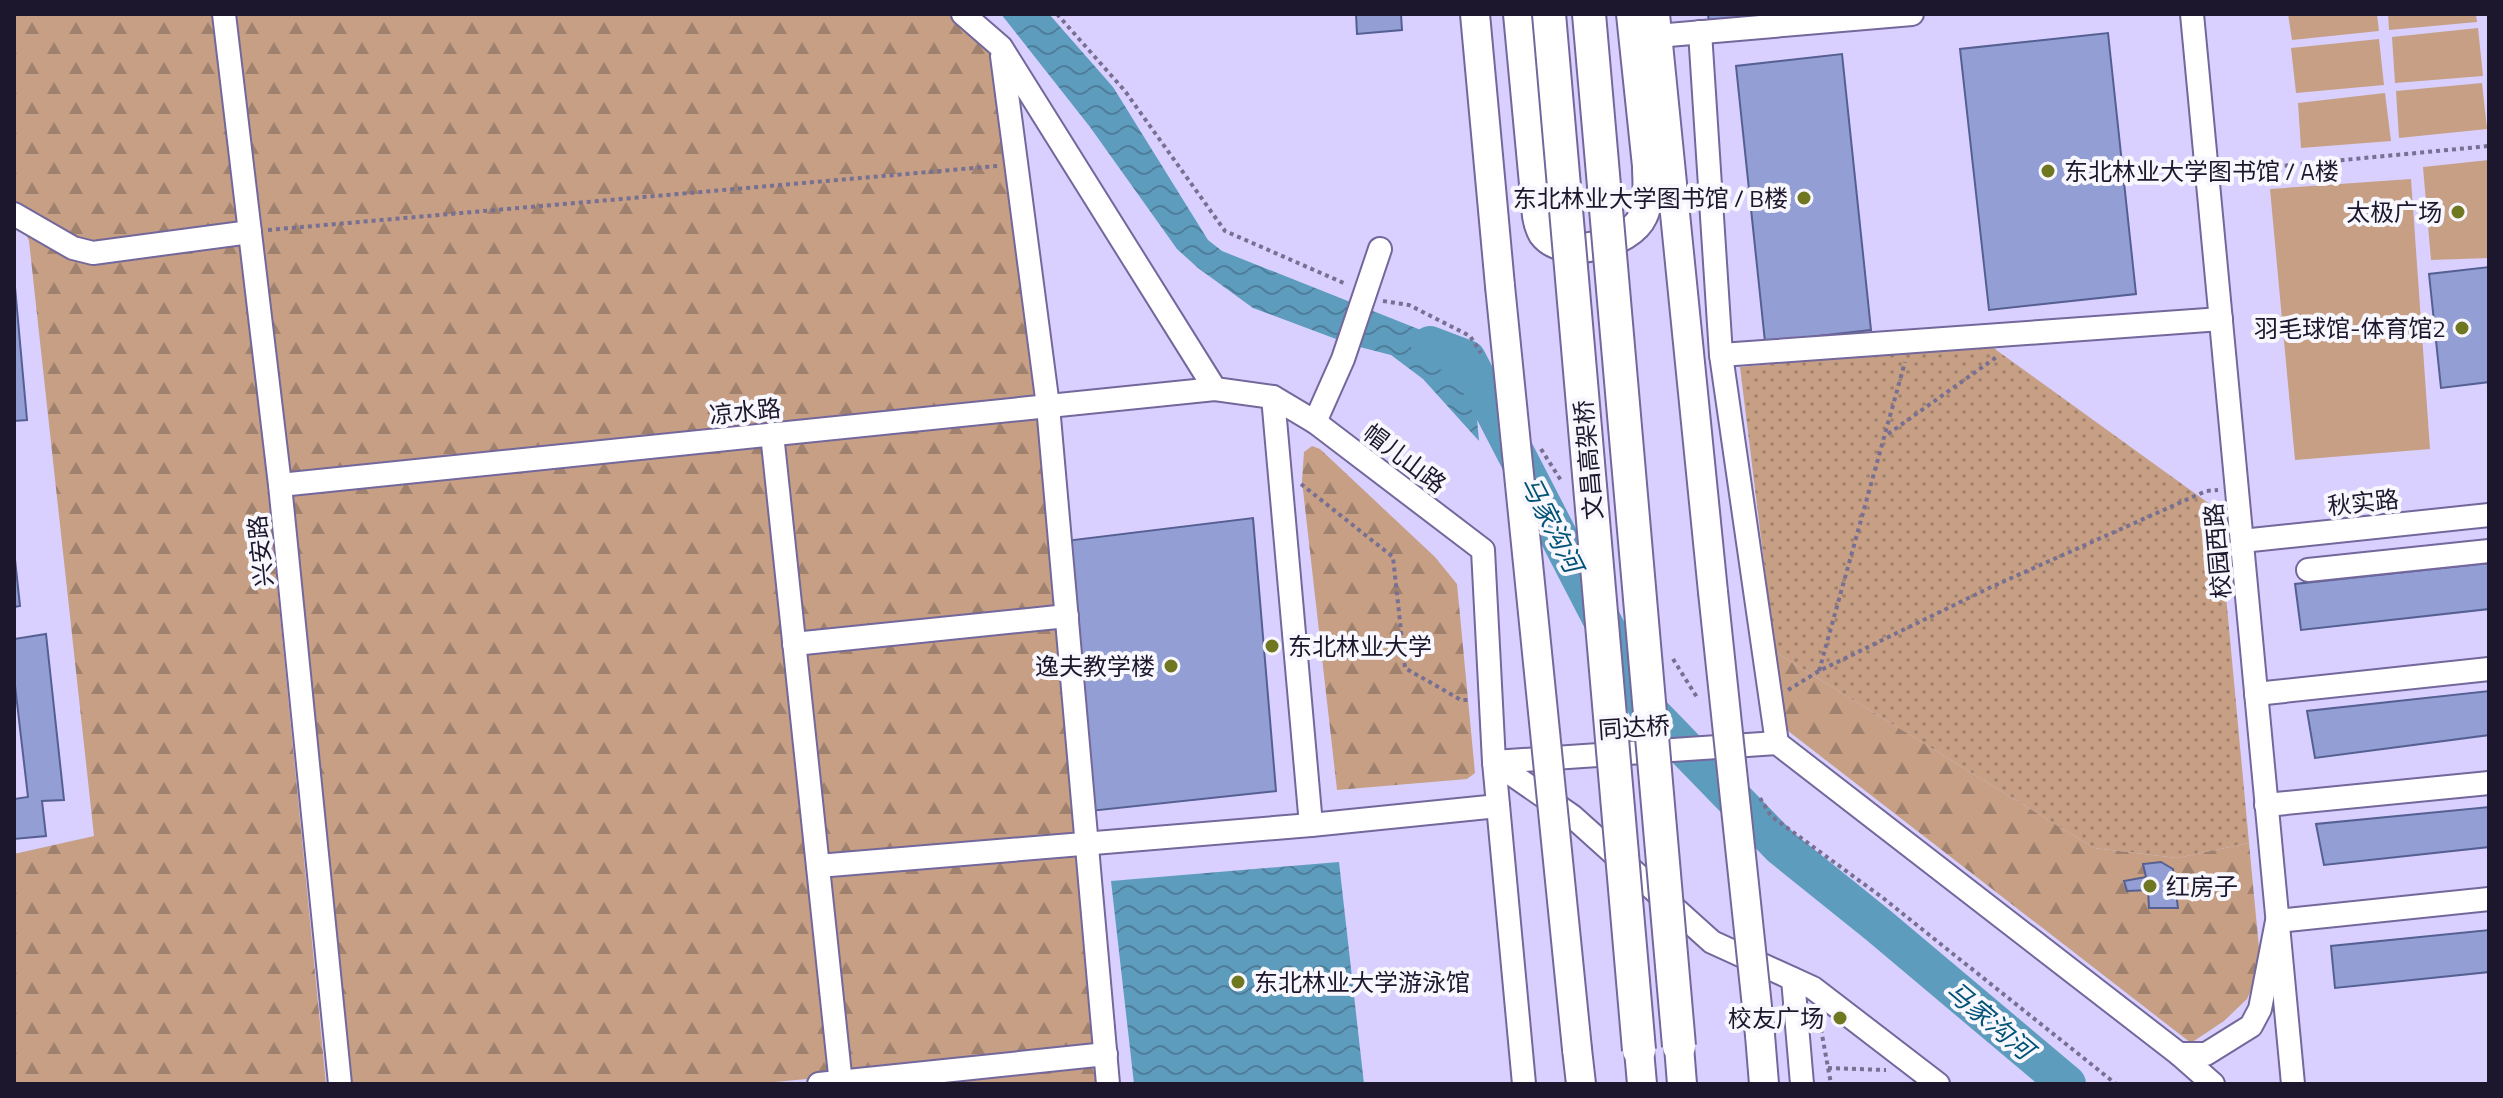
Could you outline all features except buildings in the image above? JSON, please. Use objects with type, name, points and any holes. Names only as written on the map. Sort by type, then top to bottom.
[{"type":"highway","name":"文昌高架桥","points":[[1549,14],[1639,1050]]},
{"type":"highway","name":"文昌高架桥","points":[[1589,14],[1679,1046]]},
{"type":"main road","points":[[1475,14],[1581,1084]]},
{"type":"main road","points":[[1518,14],[1537,216],[1542,233],[1555,244],[1567,247],[1612,241],[1636,227],[1644,215],[1647,166],[1631,14]]},
{"type":"main road","points":[[1656,25],[1764,1084]]},
{"type":"main road","points":[[1679,1046],[1682,1084]]},
{"type":"main road","points":[[1639,1050],[1642,1084]]},
{"type":"street","name":"兴安路","points":[[224,14],[280,485],[340,1084]]},
{"type":"street","points":[[963,14],[1001,47],[1215,389]]},
{"type":"street","points":[[1656,25],[1700,32],[1912,14]]},
{"type":"street","name":"校园西路","points":[[2192,14],[2293,1084]]},
{"type":"street","points":[[1700,32],[1721,355],[1777,743],[2179,1054],[2213,1084]]},
{"type":"street","points":[[1001,47],[1048,406],[1108,1084]]},
{"type":"street","points":[[14,214],[73,248],[93,253],[250,232]]},
{"type":"street","points":[[1315,422],[1343,359],[1380,249]]},
{"type":"street","points":[[1721,355],[2221,319]]},
{"type":"street","name":"帽儿山路","points":[[1215,389],[1273,397],[1315,422],[1483,550],[1494,762],[1524,1084]]},
{"type":"street","name":"凉水路","points":[[280,485],[1215,389]]},
{"type":"street","points":[[1273,397],[1311,825]]},
{"type":"street","points":[[772,434],[818,866],[834,1083],[1106,1054]]},
{"type":"street","name":"秋实路","points":[[2242,541],[2489,515]]},
{"type":"street","points":[[2308,570],[2489,551]]},
{"type":"street","points":[[794,644],[1067,616]]},
{"type":"street","points":[[2256,694],[2489,669]]},
{"type":"street","name":"同达桥","points":[[1494,762],[1777,743]]},
{"type":"street","points":[[1494,762],[1572,816],[1712,942],[1813,988],[1930,1078]]},
{"type":"street","points":[[2266,805],[2489,783]]},
{"type":"street","points":[[818,866],[1311,825],[1498,806]]},
{"type":"street","points":[[2179,1054],[2206,1054],[2251,1026],[2260,1009],[2277,921],[2489,899]]},
{"type":"street","points":[[1793,979],[1802,1084]]},
{"type":"path","points":[[2207,173],[2489,146]]},
{"type":"path","points":[[250,232],[1016,164]]},
{"type":"path","points":[[1886,436],[2030,334]]},
{"type":"path","points":[[1819,671],[1910,340]]},
{"type":"path","points":[[1280,468],[1393,557],[1405,668],[1461,700],[1491,701]]},
{"type":"path","points":[[1773,699],[1819,671],[1989,588],[2206,491],[2237,488]]},
{"type":"path","points":[[1821,1028],[1831,1084]]},
{"type":"path","points":[[1828,1068],[1930,1078]]},
{"type":"green space","points":[[14,14],[214,14],[267,482],[326,1084],[14,1084],[14,854],[94,836],[29,241],[14,207]]},
{"type":"green space","points":[[234,14],[952,14],[994,50],[1040,398],[286,477]]},
{"type":"green space","points":[[2288,14],[2377,14],[2379,31],[2292,40]]},
{"type":"green space","points":[[2388,14],[2476,14],[2477,22],[2389,30]]},
{"type":"green space","points":[[2478,28],[2483,76],[2395,83],[2392,37]]},
{"type":"green space","points":[[2379,39],[2384,85],[2296,93],[2291,48]]},
{"type":"green space","points":[[2482,83],[2487,129],[2399,138],[2396,91]]},
{"type":"green space","points":[[2385,93],[2391,141],[2301,148],[2298,103]]},
{"type":"green space","name":"太极广场","points":[[2489,160],[2489,258],[2431,260],[2423,167]]},
{"type":"green space","points":[[2411,179],[2430,449],[2295,460],[2270,189]]},
{"type":"green space","points":[[1988,344],[2218,510],[2249,843],[2177,858],[2094,848],[1775,652],[1740,367]]},
{"type":"green space","points":[[1037,415],[1101,1051],[753,1084],[347,1084],[288,493]]},
{"type":"green space","points":[[1312,446],[1320,449],[1435,557],[1457,584],[1475,773],[1467,779],[1337,790],[1302,481],[1304,452]]},
{"type":"green space","points":[[1775,652],[2094,848],[2177,858],[2249,843],[2261,969],[2247,999],[2224,1021],[2191,1043],[1783,727]]},
{"type":"green space","points":[[1097,1063],[1098,1084],[891,1084]]},
{"type":"water","points":[[1001,14],[1049,14],[1113,87],[1208,240],[1222,251],[1471,350],[1479,441],[1423,379],[1391,355],[1352,345],[1253,308],[1198,268],[1177,249],[1090,127]]},
{"type":"water","name":"东北林业大学游泳馆","points":[[1339,862],[1364,1084],[1134,1084],[1111,881]]},
{"type":"waterway","name":"马家沟河","points":[[1430,345],[1467,359],[1649,711],[1781,847],[2067,1084]]},
{"type":"place","name":"东北林业大学图书馆 / A楼","points":[[2048,171]]},
{"type":"place","name":"东北林业大学图书馆 / B楼","points":[[1804,198]]},
{"type":"place","name":"太极广场","points":[[2458,212]]},
{"type":"place","name":"羽毛球馆-体育馆2","points":[[2462,328]]},
{"type":"place","name":"东北林业大学","points":[[1272,646]]},
{"type":"place","name":"逸夫教学楼","points":[[1171,666]]},
{"type":"place","name":"红房子","points":[[2150,886]]},
{"type":"place","name":"东北林业大学游泳馆","points":[[1238,982]]},
{"type":"place","name":"校友广场","points":[[1840,1018]]}]
